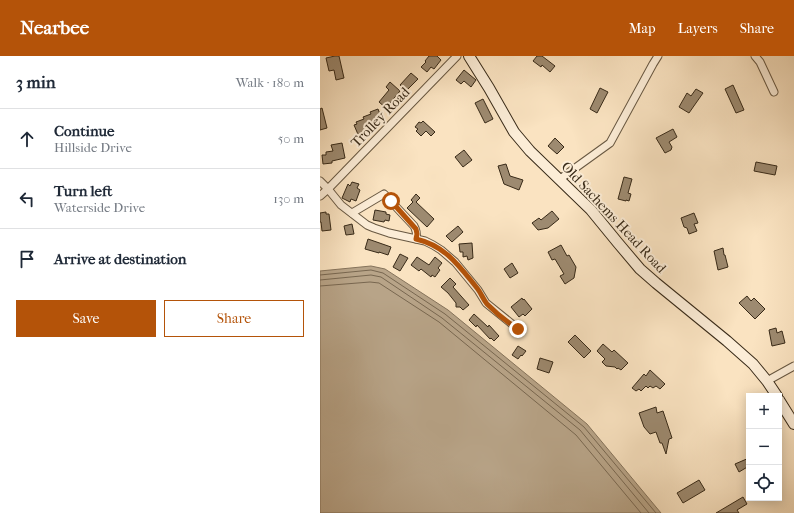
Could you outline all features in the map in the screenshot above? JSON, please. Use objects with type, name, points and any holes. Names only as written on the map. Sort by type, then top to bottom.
[{"type":"street","name":"Trolley Road","points":[[320,196],[457,56]]},
{"type":"street","name":"Old Sachems Head Road","points":[[469,56],[514,132],[530,151],[591,210],[640,269],[738,350],[768,381],[775,393]]},
{"type":"street","points":[[560,179],[610,144],[652,64],[658,56]]},
{"type":"street","points":[[755,56],[760,62],[774,92]]},
{"type":"street","points":[[320,181],[338,202],[374,228],[389,233],[426,241],[449,255],[478,290],[486,303],[521,332]]},
{"type":"street","points":[[352,213],[384,194],[414,226],[417,234],[416,239]]},
{"type":"street","points":[[768,381],[794,366]]},
{"type":"street","points":[[782,405],[794,424]]},
{"type":"water","points":[[371,266],[385,269],[448,310],[587,424],[661,513],[320,513],[320,271]]},
{"type":"building","points":[[339,56],[344,78],[336,80],[334,70],[329,71],[326,58]]},
{"type":"building","points":[[429,56],[437,56],[441,60],[434,69],[431,67],[427,72],[421,67]]},
{"type":"building","points":[[537,56],[542,56],[555,66],[550,72],[542,65],[541,67],[533,61]]},
{"type":"building","points":[[464,70],[476,80],[471,87],[464,81],[461,84],[456,80]]},
{"type":"building","points":[[411,73],[418,79],[406,91],[400,85]]},
{"type":"building","points":[[390,82],[400,91],[386,108],[379,102],[389,90],[386,87]]},
{"type":"building","points":[[733,85],[744,110],[736,113],[725,89]]},
{"type":"building","points":[[600,88],[608,92],[597,113],[590,109]]},
{"type":"building","points":[[696,89],[703,93],[689,113],[679,107],[687,93],[691,96]]},
{"type":"building","points":[[483,99],[493,119],[485,123],[475,103]]},
{"type":"building","points":[[322,108],[327,128],[320,130],[320,109]]},
{"type":"building","points":[[378,109],[383,122],[374,126],[375,129],[373,129],[373,133],[360,139],[354,125],[357,124],[356,122],[364,119],[363,117],[371,114],[370,112]]},
{"type":"building","points":[[423,121],[435,132],[431,136],[426,131],[421,136],[416,131],[418,129],[415,127],[419,122],[421,123]]},
{"type":"building","points":[[673,129],[677,137],[669,142],[672,147],[671,150],[665,153],[656,138]]},
{"type":"building","points":[[555,138],[564,147],[557,154],[548,146]]},
{"type":"building","points":[[342,143],[345,158],[332,161],[332,163],[323,164],[322,155],[326,155],[326,152],[333,151],[331,145]]},
{"type":"building","points":[[464,150],[472,160],[463,167],[455,157]]},
{"type":"building","points":[[756,162],[777,166],[775,175],[754,171]]},
{"type":"building","points":[[506,164],[510,176],[523,180],[519,190],[504,184],[498,166]]},
{"type":"building","points":[[624,177],[632,179],[628,193],[631,194],[629,201],[618,199]]},
{"type":"building","points":[[352,182],[359,184],[357,188],[360,190],[356,201],[351,199],[350,202],[342,198],[348,184],[350,186]]},
{"type":"building","points":[[416,194],[420,198],[416,202],[434,219],[427,227],[407,208],[413,202],[411,200]]},
{"type":"building","points":[[375,210],[386,212],[386,214],[390,215],[389,221],[385,220],[384,222],[373,220]]},
{"type":"building","points":[[552,211],[559,219],[548,228],[538,230],[532,223],[539,218],[541,220]]},
{"type":"building","points":[[326,212],[326,214],[329,214],[331,230],[322,231],[320,213]]},
{"type":"building","points":[[694,213],[698,223],[694,224],[697,231],[689,234],[687,228],[684,227],[681,218]]},
{"type":"building","points":[[352,224],[354,234],[346,235],[344,226]]},
{"type":"building","points":[[458,226],[463,232],[452,242],[446,236]]},
{"type":"building","points":[[368,239],[391,247],[388,255],[365,249]]},
{"type":"building","points":[[472,243],[473,258],[468,260],[467,256],[463,257],[463,252],[460,252],[459,244]]},
{"type":"building","points":[[561,245],[567,256],[569,255],[576,267],[574,278],[565,284],[560,276],[564,274],[555,259],[552,260],[548,252]]},
{"type":"building","points":[[723,248],[728,267],[718,270],[714,251]]},
{"type":"building","points":[[400,254],[408,258],[400,271],[393,267]]},
{"type":"building","points":[[417,257],[429,265],[435,257],[442,263],[438,268],[440,270],[435,277],[432,275],[431,277],[421,269],[419,271],[411,265]]},
{"type":"building","points":[[512,263],[518,273],[510,278],[504,269]]},
{"type":"building","points":[[450,278],[456,284],[453,287],[469,305],[463,310],[460,307],[456,307],[456,303],[441,287]]},
{"type":"building","points":[[747,296],[751,301],[754,298],[765,309],[755,319],[739,303]]},
{"type":"building","points":[[522,298],[532,309],[525,316],[523,314],[519,317],[511,307]]},
{"type":"building","points":[[474,314],[488,327],[489,325],[499,336],[494,341],[491,338],[490,339],[477,325],[476,327],[469,320]]},
{"type":"building","points":[[776,328],[777,333],[782,331],[785,343],[772,346],[769,330]]},
{"type":"building","points":[[575,335],[591,351],[584,358],[568,342]]},
{"type":"building","points":[[603,344],[612,352],[614,350],[628,363],[621,370],[615,367],[606,366],[602,362],[605,359],[597,351]]},
{"type":"building","points":[[518,346],[526,351],[518,359],[512,355]]},
{"type":"building","points":[[540,358],[553,362],[549,373],[537,369]]},
{"type":"building","points":[[650,370],[665,384],[660,389],[656,386],[653,388],[650,386],[648,388],[646,386],[641,391],[639,389],[636,391],[632,388],[644,374],[646,376]]},
{"type":"building","points":[[656,407],[657,413],[663,411],[672,438],[669,439],[666,454],[656,432],[650,434],[644,427],[639,413]]},
{"type":"building","points":[[746,459],[746,468],[739,472],[735,464]]},
{"type":"building","points":[[699,480],[705,490],[683,503],[677,493]]},
{"type":"building","points":[[743,497],[747,504],[737,510],[739,513],[716,513]]},
{"type":"route","points":[[391,201],[416,229],[416,239],[426,241],[449,255],[478,290],[486,303],[518,329]]}]
